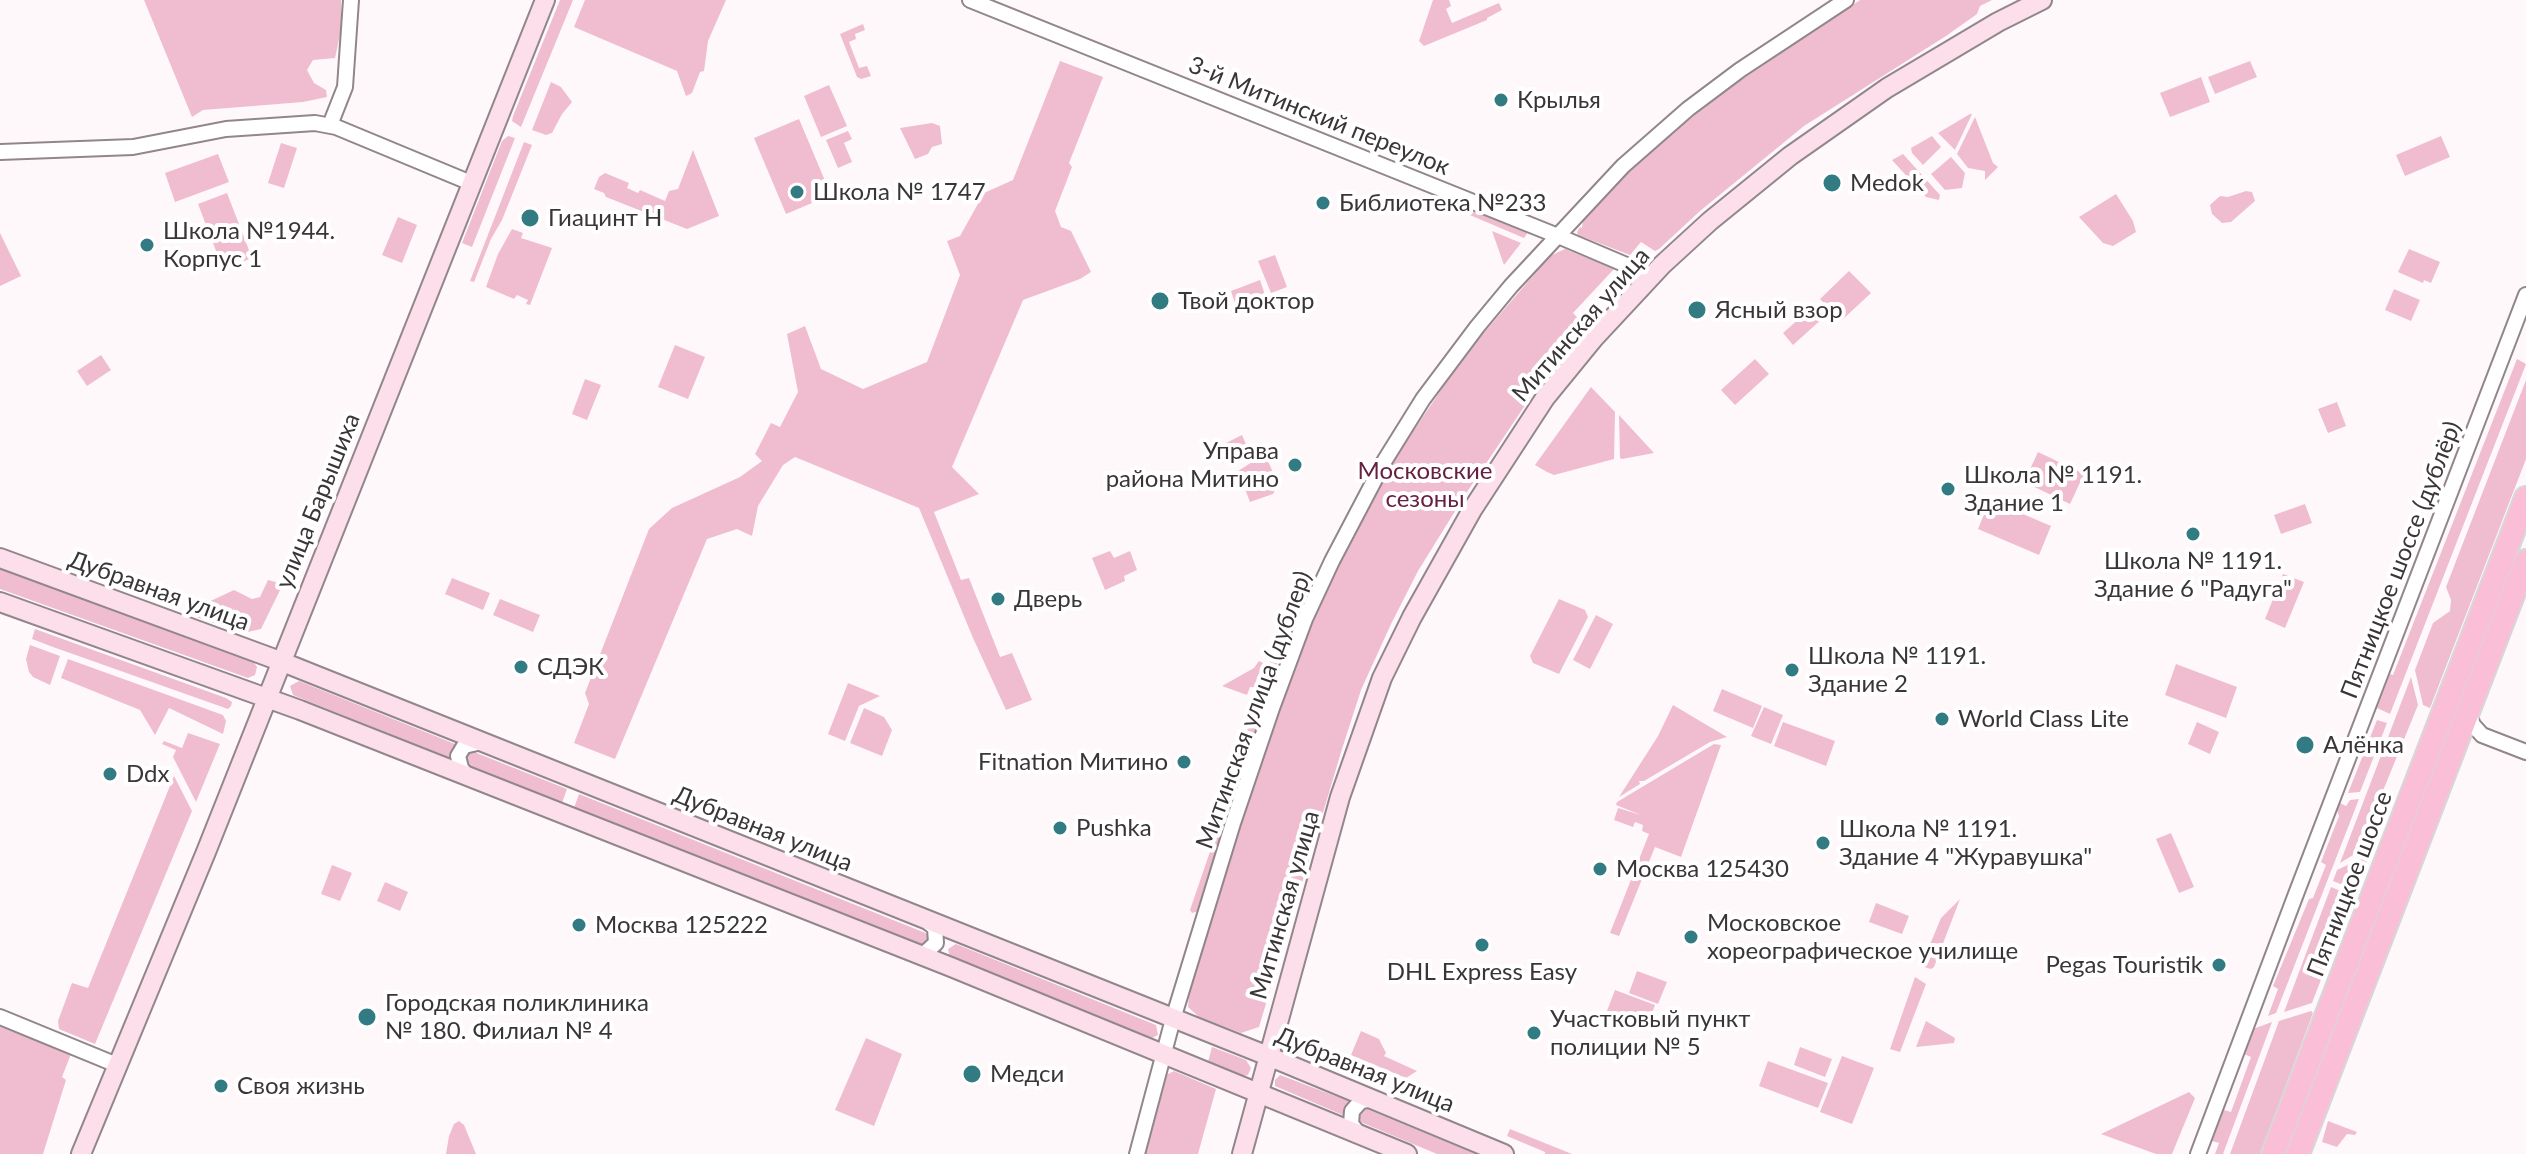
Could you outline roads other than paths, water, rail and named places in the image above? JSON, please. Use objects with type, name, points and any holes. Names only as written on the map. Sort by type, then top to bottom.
[{"type":"main road","name":"улица Барышиха","points":[[81,1154],[545,0]]},
{"type":"main road","name":"Митинская улица","points":[[1242,1154],[1340,797],[1382,678],[1440,565],[1508,453],[1560,379],[1648,280],[1718,214],[1849,113],[1952,49],[2042,0]]},
{"type":"main road","name":"Пятницкое шоссе","points":[[2273,1154],[2526,498]]},
{"type":"main road","name":"Дубравная улица","points":[[0,558],[280,661],[1375,1099],[1500,1153]]},
{"type":"main road","name":"Пятницкое шоссе","points":[[2298,1154],[2526,561]]},
{"type":"main road","points":[[0,602],[266,698],[468,777],[951,967],[1407,1154]]},
{"type":"street","points":[[330,125],[345,87],[351,0]]},
{"type":"street","name":"3-й Митинский переулок","points":[[970,0],[1558,236],[1631,267],[1648,280]]},
{"type":"street","name":"Митинская улица (дублер)","points":[[1137,1154],[1173,1019],[1229,835],[1272,708],[1305,619],[1385,460],[1446,367],[1511,286],[1623,166],[1688,109],[1740,70],[1846,0]]},
{"type":"street","points":[[0,152],[154,145],[204,132],[304,122],[330,125],[471,183]]},
{"type":"street","name":"Пятницкое шоссе (дублёр)","points":[[2198,1154],[2525,298]]},
{"type":"street","points":[[2467,711],[2482,735],[2526,752]]},
{"type":"street","points":[[2454,746],[2482,735]]},
{"type":"street","points":[[468,777],[461,768],[458,756],[470,743],[482,742]]},
{"type":"street","points":[[913,952],[928,952],[937,940],[933,925],[924,919]]},
{"type":"street","points":[[951,967],[942,959],[941,945],[951,935],[963,935]]},
{"type":"street","points":[[0,1017],[117,1065]]},
{"type":"street","points":[[1360,1135],[1351,1124],[1352,1111],[1361,1101],[1375,1099]]},
{"type":"place","name":"Крылья","points":[[1501,100]]},
{"type":"place","name":"Medok","points":[[1832,183]]},
{"type":"place","name":"Школа № 1747","points":[[797,192]]},
{"type":"place","name":"Библиотека №233","points":[[1323,203]]},
{"type":"place","name":"Гиацинт Н","points":[[530,218]]},
{"type":"place","name":"Школа №1944. Корпус 1","points":[[147,245]]},
{"type":"place","name":"Твой доктор","points":[[1160,301]]},
{"type":"place","name":"Ясный взор","points":[[1697,310]]},
{"type":"place","name":"Управа района Митино","points":[[1295,465]]},
{"type":"place","name":"Школа № 1191. Здание 1","points":[[1948,489]]},
{"type":"place","name":"Школа № 1191. Здание 6 \"Радуга\"","points":[[2193,534]]},
{"type":"place","name":"Дверь","points":[[998,599]]},
{"type":"place","name":"СДЭК","points":[[521,667]]},
{"type":"place","name":"Школа № 1191. Здание 2","points":[[1792,670]]},
{"type":"place","name":"World Class Lite","points":[[1942,719]]},
{"type":"place","name":"Алёнка","points":[[2305,745]]},
{"type":"place","name":"Fitnation Митино","points":[[1184,762]]},
{"type":"place","name":"Ddx","points":[[110,774]]},
{"type":"place","name":"Pushka","points":[[1060,828]]},
{"type":"place","name":"Школа № 1191. Здание 4 \"Журавушка\"","points":[[1823,843]]},
{"type":"place","name":"Москва 125430","points":[[1600,869]]},
{"type":"place","name":"Москва 125222","points":[[579,925]]},
{"type":"place","name":"Московское хореографическое училище","points":[[1691,937]]},
{"type":"place","name":"DHL Express Easy","points":[[1482,945]]},
{"type":"place","name":"Pegas Touristik","points":[[2219,965]]},
{"type":"place","name":"Городская поликлиника № 180. Филиал № 4","points":[[367,1017]]},
{"type":"place","name":"Участковый пункт полиции № 5","points":[[1534,1033]]},
{"type":"place","name":"Медси","points":[[972,1074]]},
{"type":"place","name":"Своя жизнь","points":[[221,1086]]},
{"type":"park label","name":"Московские сезоны","points":[[1425,485]]}]
